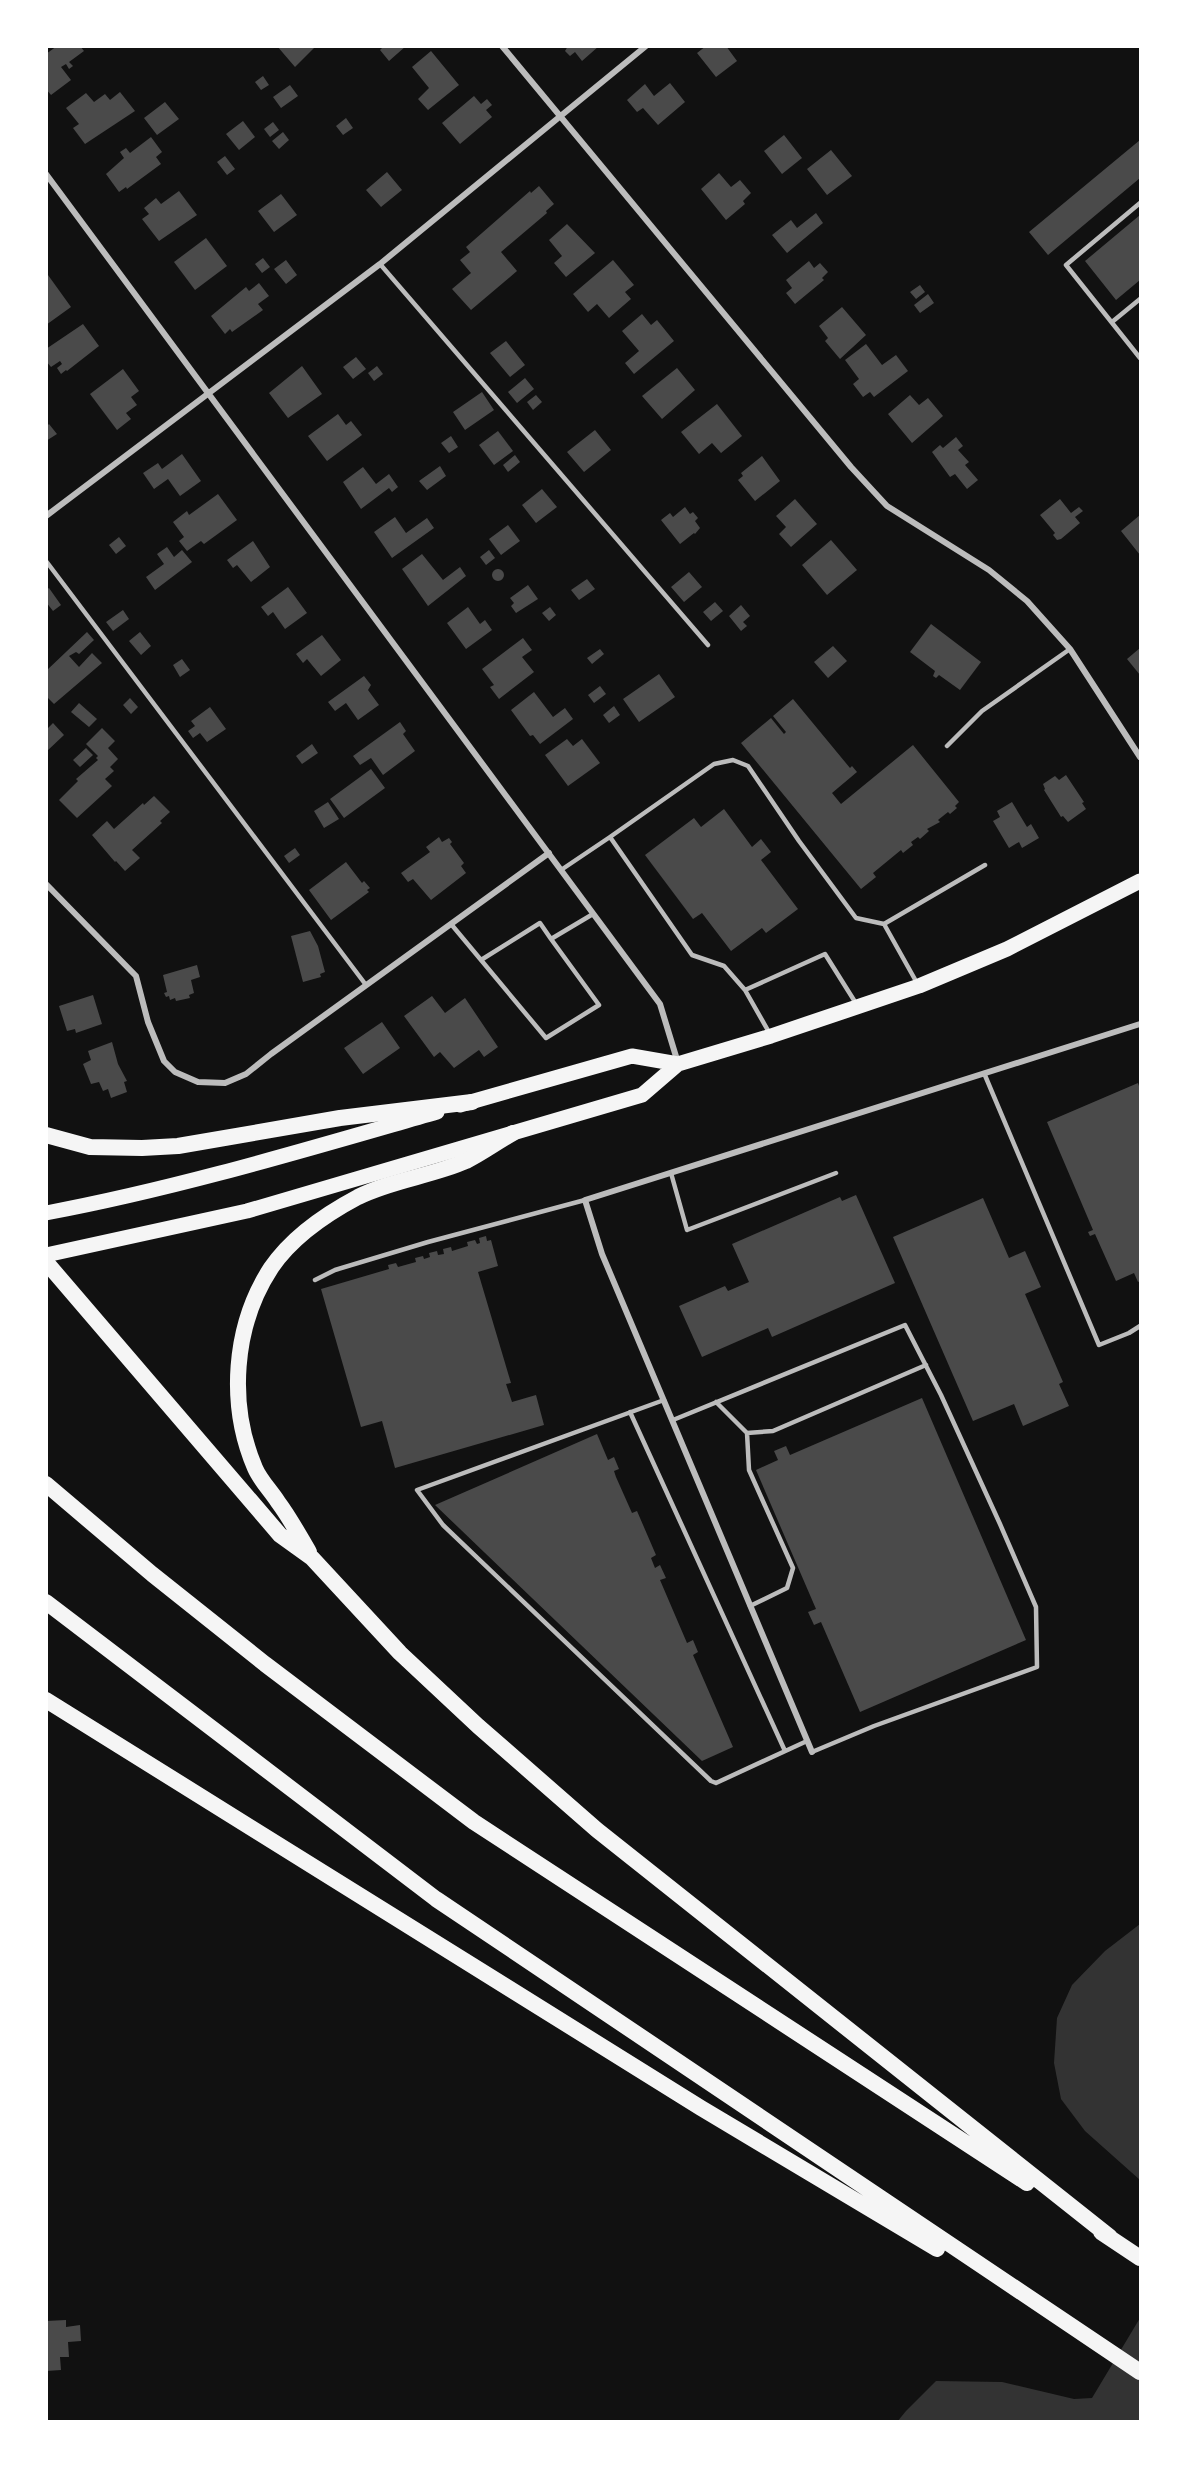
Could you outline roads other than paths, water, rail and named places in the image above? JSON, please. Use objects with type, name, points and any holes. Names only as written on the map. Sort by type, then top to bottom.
[{"type":"highway","points":[[46,1135],[90,1147],[169,1146],[340,1118],[472,1102]]},
{"type":"highway","points":[[312,1558],[293,1523],[255,1470],[241,1424],[238,1397],[239,1366],[246,1320],[262,1285],[272,1267],[290,1245],[325,1217],[360,1196],[466,1161],[513,1133]]},
{"type":"highway","points":[[46,1262],[280,1535],[312,1558],[400,1653],[478,1726],[597,1830],[1110,2237]]},
{"type":"highway","points":[[46,1484],[152,1574],[265,1664],[474,1822],[1140,2258]]},
{"type":"highway","points":[[46,1602],[436,1899],[1140,2372]]},
{"type":"highway","points":[[46,1700],[700,2108],[1095,2343]]},
{"type":"main road","points":[[46,1256],[247,1211],[642,1095],[678,1064],[771,1036],[919,986],[1007,949],[1140,881]]},
{"type":"main road","points":[[46,1213],[221,1174],[632,1056],[678,1064]]},
{"type":"street","points":[[502,46],[850,467],[887,506],[989,570],[1027,601],[1070,649],[1140,757]]},
{"type":"street","points":[[46,516],[380,264],[646,46]]},
{"type":"street","points":[[46,174],[660,1004],[678,1064]]},
{"type":"street","points":[[46,884],[136,976],[148,1022],[164,1061],[175,1072],[198,1082],[225,1083],[246,1074],[549,853]]},
{"type":"street","points":[[812,1752],[602,1254],[585,1200],[1140,1023]]},
{"type":"lane","points":[[1140,203],[1066,265],[1140,358]]},
{"type":"lane","points":[[380,264],[708,645]]},
{"type":"lane","points":[[1112,322],[1140,299]]},
{"type":"lane","points":[[46,561],[366,985]]},
{"type":"lane","points":[[947,746],[981,711],[1070,649]]},
{"type":"lane","points":[[561,870],[714,764],[734,760],[748,765],[799,841],[856,918],[884,924],[985,865]]},
{"type":"lane","points":[[610,837],[692,955],[724,966],[745,990],[771,1036]]},
{"type":"lane","points":[[551,939],[593,914]]},
{"type":"lane","points":[[451,924],[481,960],[546,1038],[599,1005],[540,923],[481,960]]},
{"type":"lane","points":[[884,924],[919,986]]},
{"type":"lane","points":[[745,990],[825,954],[858,1007]]},
{"type":"lane","points":[[984,1073],[1099,1345],[1140,1326]]},
{"type":"lane","points":[[671,1173],[687,1230],[836,1173]]},
{"type":"lane","points":[[315,1280],[335,1270],[428,1242],[585,1200]]},
{"type":"lane","points":[[673,1420],[905,1325],[1000,1524],[1036,1607],[1038,1667],[874,1726],[812,1752]]},
{"type":"lane","points":[[747,1433],[773,1431],[926,1365]]},
{"type":"lane","points":[[664,1400],[417,1490],[443,1525],[711,1781],[716,1783],[807,1741]]},
{"type":"lane","points":[[716,1402],[747,1433],[749,1470],[793,1568],[788,1588],[750,1606]]},
{"type":"lane","points":[[630,1412],[785,1751]]}]
